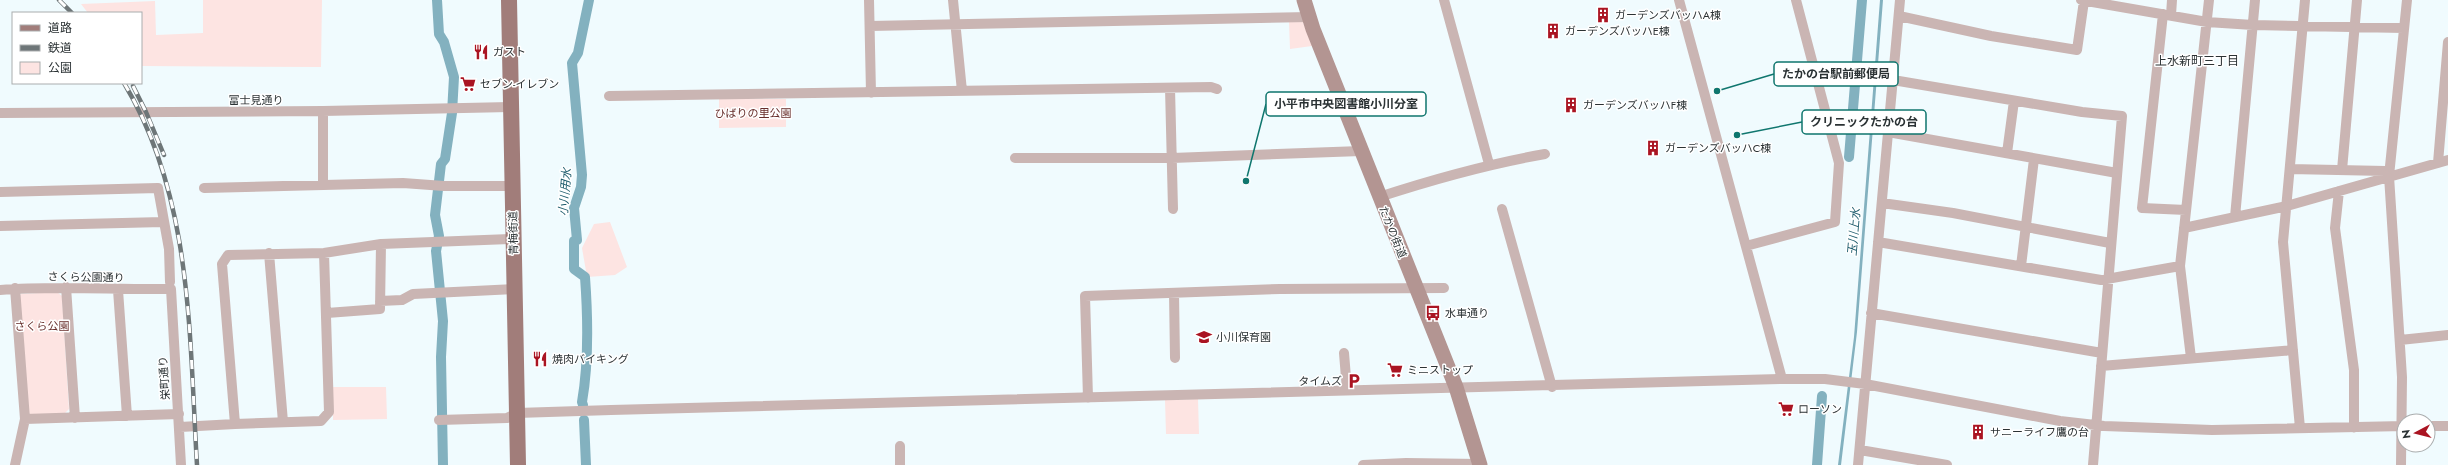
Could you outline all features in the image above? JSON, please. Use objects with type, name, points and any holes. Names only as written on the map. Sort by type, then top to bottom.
[{"type":"main road","name":"青梅街道","points":[[509,0],[518,465]]},
{"type":"street","points":[[869,0],[871,93]]},
{"type":"street","points":[[953,0],[962,91]]},
{"type":"street","name":"たかの街道","points":[[1304,0],[1309,17],[1361,151],[1456,387],[1480,464]]},
{"type":"street","points":[[1444,0],[1489,164]]},
{"type":"street","points":[[1679,0],[1782,379]]},
{"type":"street","points":[[1746,246],[1835,222],[1839,163],[1796,0]]},
{"type":"street","points":[[1858,465],[1900,0]]},
{"type":"street","points":[[1899,16],[1991,36],[2077,50],[2082,0],[2137,5],[2167,15],[2207,22],[2253,25],[2404,28]]},
{"type":"street","points":[[2172,0],[2167,15],[2142,208],[2186,210]]},
{"type":"street","points":[[2191,358],[2180,266],[2209,0]]},
{"type":"street","points":[[2235,217],[2255,0]]},
{"type":"street","points":[[2300,428],[2292,350],[2284,242],[2305,0]]},
{"type":"street","points":[[2342,170],[2357,0]]},
{"type":"street","points":[[2403,413],[2389,176],[2406,0]]},
{"type":"street","points":[[870,26],[1309,17]]},
{"type":"street","points":[[2184,228],[2287,206],[2443,162],[2448,42]]},
{"type":"street","points":[[1893,80],[2014,101],[2122,116],[2110,243],[2093,465]]},
{"type":"street","points":[[1170,88],[1173,209]]},
{"type":"street","points":[[609,96],[1170,88],[1217,89]]},
{"type":"street","points":[[2007,154],[2014,101]]},
{"type":"street","name":"富士見通り","points":[[0,113],[323,111],[511,107]]},
{"type":"street","points":[[322,184],[323,111]]},
{"type":"street","points":[[1888,132],[2117,174]]},
{"type":"street","points":[[1015,158],[1172,158],[1361,151]]},
{"type":"street","points":[[1380,197],[1441,176],[1489,164],[1544,154]]},
{"type":"street","points":[[2021,266],[2034,159]]},
{"type":"street","points":[[2290,169],[2385,171],[2389,176]]},
{"type":"street","points":[[204,188],[403,183],[439,186],[512,186]]},
{"type":"street","name":"栄町通り","points":[[0,192],[158,188],[168,249],[180,427],[181,465]]},
{"type":"street","points":[[2339,191],[2335,228],[2354,370],[2354,428]]},
{"type":"street","points":[[1882,203],[2026,226],[2110,243]]},
{"type":"street","points":[[1502,209],[1552,387]]},
{"type":"street","points":[[0,226],[163,222]]},
{"type":"street","points":[[235,424],[222,264],[228,254],[324,253],[381,244],[513,239]]},
{"type":"street","points":[[1878,242],[2101,280],[2180,266]]},
{"type":"street","points":[[327,313],[380,309],[381,244]]},
{"type":"street","points":[[269,253],[283,422]]},
{"type":"street","points":[[180,427],[321,421],[330,412],[324,253]]},
{"type":"street","name":"さくら公園通り","points":[[0,290],[15,288],[66,287],[118,290],[170,286]]},
{"type":"street","points":[[66,287],[74,418]]},
{"type":"street","points":[[1088,398],[1085,296],[1415,287],[1444,288]]},
{"type":"street","points":[[14,465],[24,419],[15,288]]},
{"type":"street","points":[[380,301],[402,300],[412,294],[515,289]]},
{"type":"street","points":[[118,290],[127,416]]},
{"type":"street","points":[[1174,293],[1174,358]]},
{"type":"street","points":[[1871,313],[2102,353]]},
{"type":"street","points":[[2400,340],[2448,335]]},
{"type":"street","points":[[2101,366],[2292,350]]},
{"type":"street","points":[[1344,353],[1347,390]]},
{"type":"street","points":[[442,420],[507,418],[517,413],[1456,387],[1552,387],[1782,379],[1840,381],[1865,384],[2060,421],[2148,429],[2354,428],[2396,426]]},
{"type":"street","points":[[24,419],[179,414]]},
{"type":"street","points":[[2436,426],[2448,426]]},
{"type":"street","points":[[900,446],[900,465]]},
{"type":"street","points":[[1860,450],[1947,465]]},
{"type":"street","points":[[2401,465],[2402,453]]},
{"type":"street","points":[[1363,465],[1406,463],[1480,464]]},
{"type":"green space","points":[[203,0],[322,0],[321,67],[142,66],[142,12],[87,12],[81,4],[155,1],[156,35],[203,33]]},
{"type":"green space","points":[[1289,22],[1303,22],[1312,46],[1290,49]]},
{"type":"green space","name":"ひばりの里公園","points":[[719,99],[786,99],[786,127],[719,128]]},
{"type":"green space","points":[[610,222],[627,267],[615,275],[587,277],[582,248],[594,224]]},
{"type":"green space","name":"さくら公園","points":[[57,292],[62,296],[69,409],[64,414],[30,414],[27,411],[19,297],[21,294]]},
{"type":"green space","points":[[333,387],[386,387],[387,419],[333,420]]},
{"type":"green space","points":[[1198,399],[1199,434],[1166,434],[1165,400]]},
{"type":"water","points":[[1880,0],[1883,0],[1857,332],[1841,465],[1838,465],[1854,337]]},
{"type":"waterway","points":[[437,0],[439,34],[444,42],[454,77],[452,113],[445,159],[441,164],[435,215],[439,236],[436,251],[443,321],[441,357],[443,465]]},
{"type":"waterway","name":"小川用水","points":[[583,405],[582,402],[587,356],[587,308],[585,277],[574,269],[574,241],[577,240],[574,208],[581,187],[582,175],[572,63],[578,53],[589,0]]},
{"type":"waterway","points":[[1849,157],[1862,0]]},
{"type":"waterway","points":[[1817,465],[1822,396]]},
{"type":"waterway","name":"小川用水","points":[[584,420],[586,465]]},
{"type":"railway","points":[[59,0],[71,12]]},
{"type":"railway","points":[[125,84],[147,127],[163,173],[175,220],[189,317],[197,465]]},
{"type":"railway","points":[[133,86],[146,112],[164,155]]},
{"type":"place","name":"ガーデンズバッハA棟","points":[[1603,15]]},
{"type":"place","name":"ガーデンズバッハE棟","points":[[1553,31]]},
{"type":"place","name":"ガスト","points":[[481,52]]},
{"type":"place","name":"セブン-イレブン","points":[[468,84]]},
{"type":"place","name":"たかの台駅前郵便局","points":[[1717,91]]},
{"type":"place","name":"ガーデンズバッハF棟","points":[[1571,105]]},
{"type":"place","name":"クリニックたかの台","points":[[1737,135]]},
{"type":"place","name":"ガーデンズバッハC棟","points":[[1653,148]]},
{"type":"place","name":"小平市中央図書館小川分室","points":[[1246,181]]},
{"type":"place","name":"水車通り","points":[[1433,313]]},
{"type":"place","name":"小川保育園","points":[[1204,337]]},
{"type":"place","name":"焼肉バイキング","points":[[540,359]]},
{"type":"place","name":"ミニストップ","points":[[1395,370]]},
{"type":"place","name":"タイムズ","points":[[1354,381]]},
{"type":"place","name":"ローソン","points":[[1786,409]]},
{"type":"place","name":"サニーライフ鷹の台","points":[[1978,432]]},
{"type":"district","name":"上水新町三丁目","points":[[2197,61]]},
{"type":"water label","name":"玉川上水","points":[[1854,232]]}]
